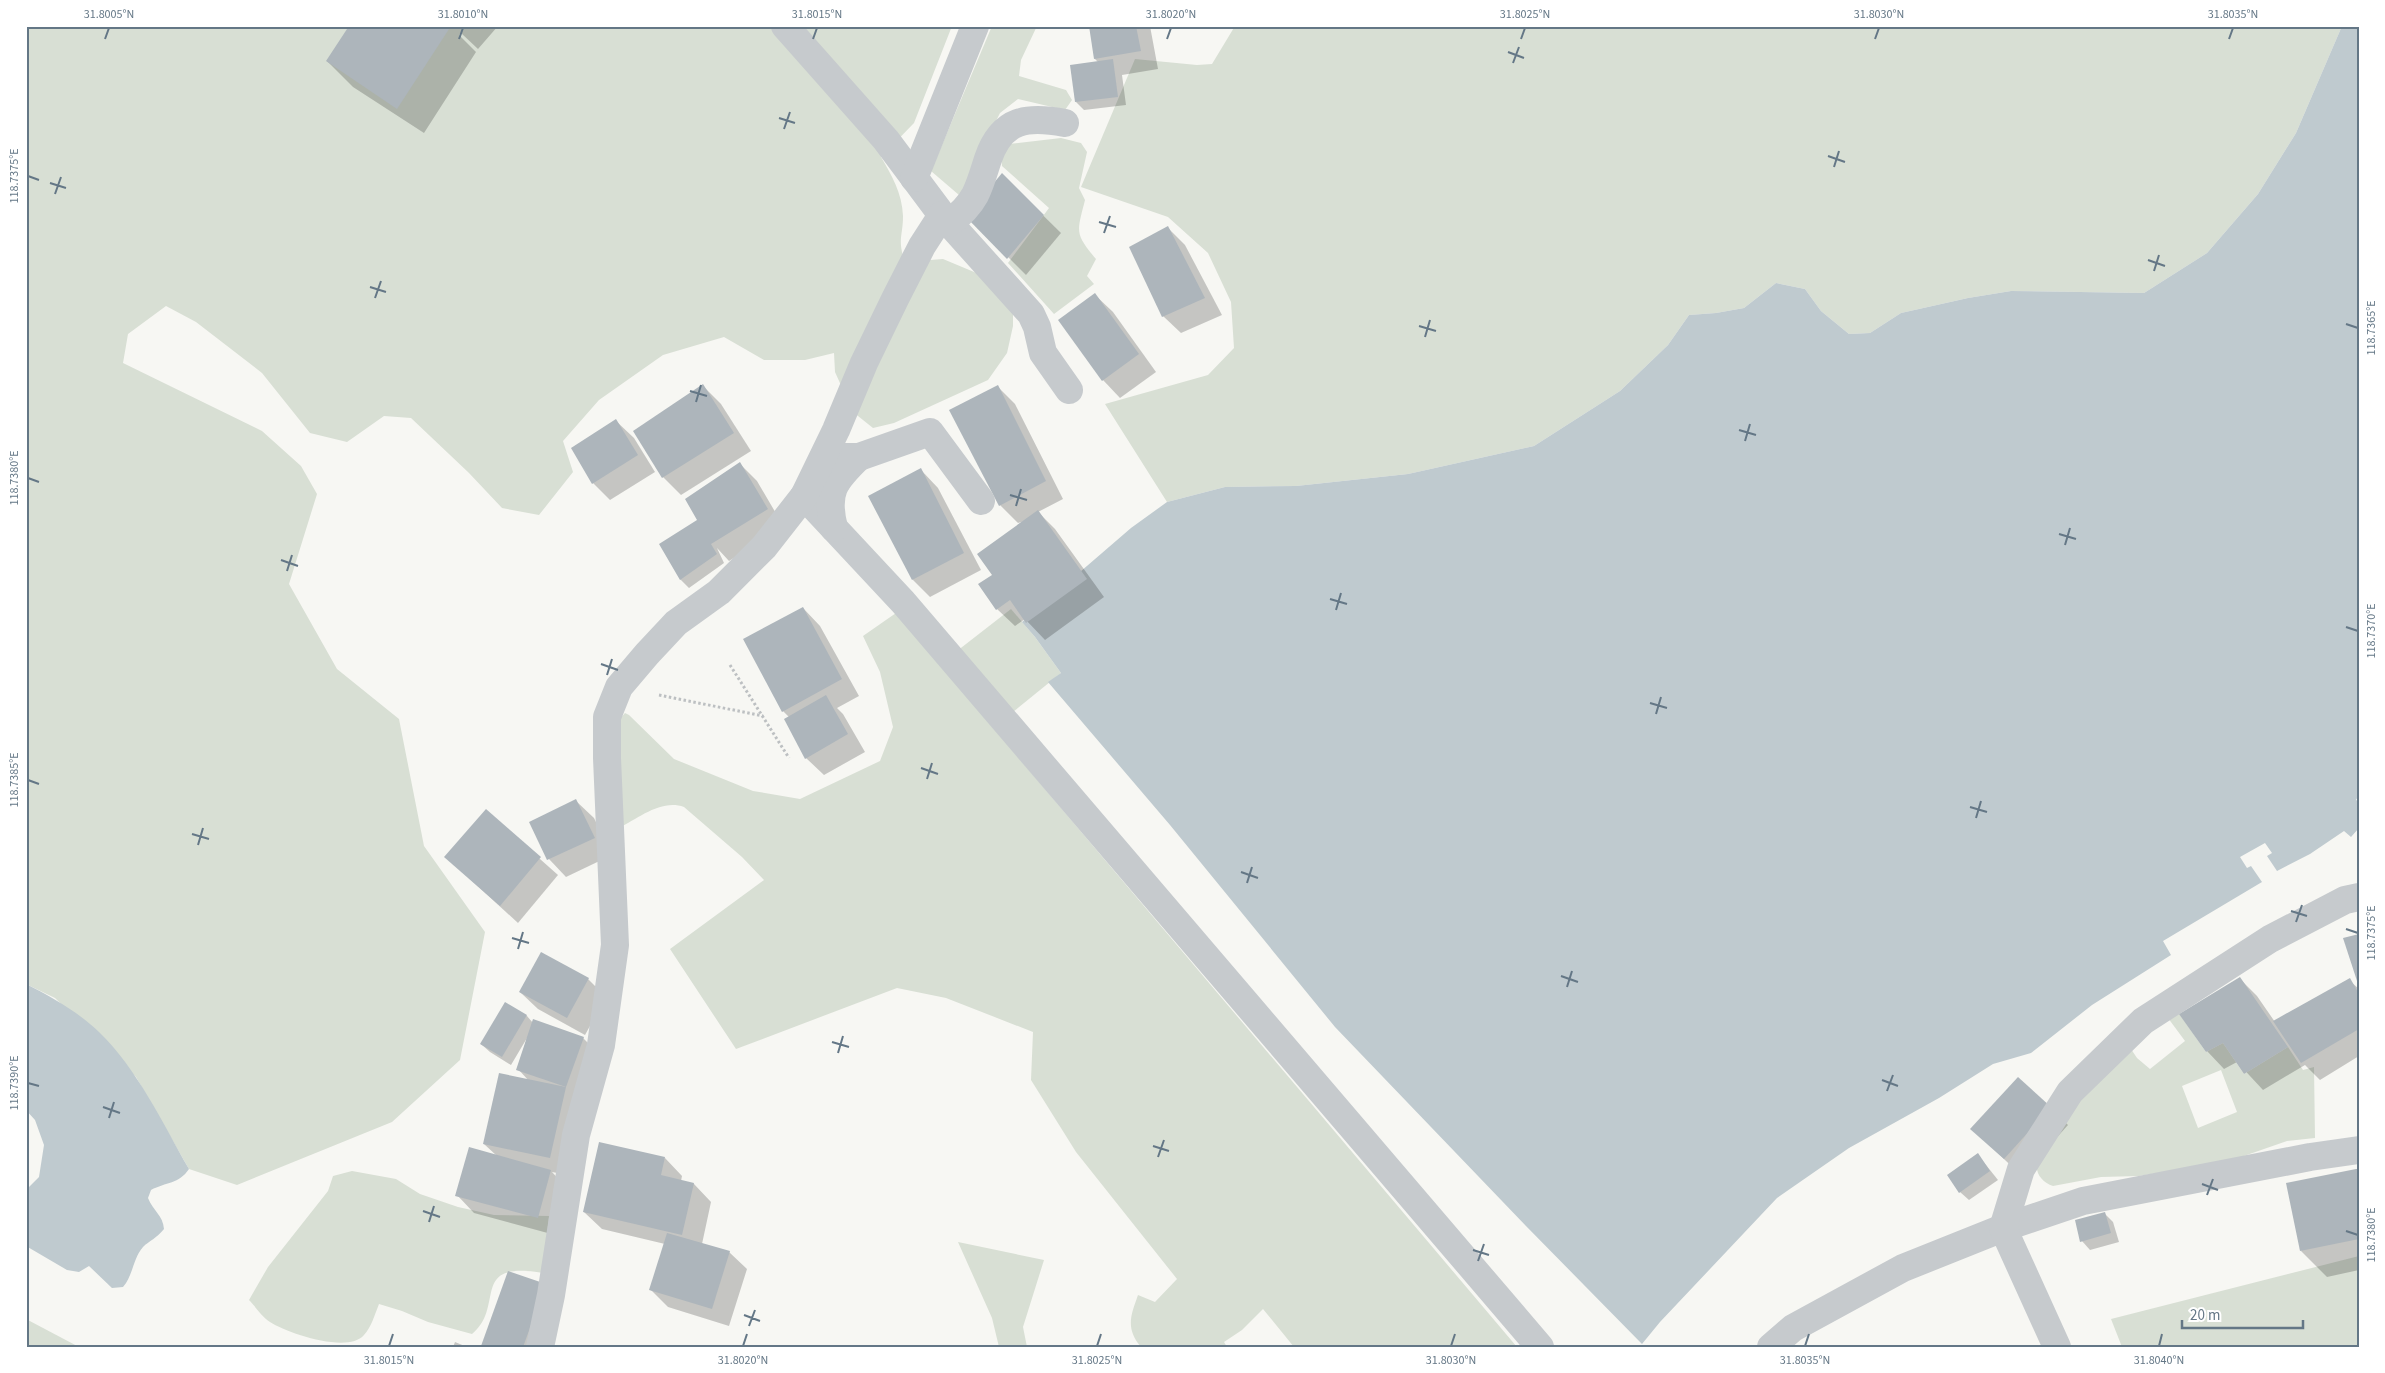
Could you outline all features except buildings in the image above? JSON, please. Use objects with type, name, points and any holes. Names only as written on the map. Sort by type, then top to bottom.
[{"type":"street","points":[[785,26],[886,140],[946,219],[1031,314],[1037,327],[1043,354],[1069,390]]},
{"type":"street","points":[[914,178],[975,26]]},
{"type":"street","points":[[540,1347],[551,1295],[576,1135],[601,1045],[616,945],[607,758],[607,717],[619,687],[676,623],[719,592],[764,547],[804,496],[824,457],[864,363],[922,246],[946,219],[961,213],[975,196],[989,156],[1005,130],[1024,120],[1035,118],[1065,123]]},
{"type":"street","points":[[824,457],[859,457],[930,432],[981,500]]},
{"type":"street","points":[[834,528],[829,509],[835,481],[859,457]]},
{"type":"street","points":[[804,496],[903,602],[1540,1347]]},
{"type":"street","points":[[2057,1347],[2004,1228],[2021,1169],[2070,1092],[2143,1021],[2270,939],[2345,900],[2359,897]]},
{"type":"street","points":[[1771,1347],[1793,1328],[1903,1268],[2004,1228],[2083,1201],[2310,1157],[2359,1150]]},
{"type":"path","points":[[730,665],[790,758]]},
{"type":"path","points":[[619,687],[763,716]]},
{"type":"shaded area","points":[[26,26],[952,26],[914,123],[881,157],[893,178],[901,200],[903,216],[901,243],[903,255],[905,262],[943,259],[998,282],[1013,296],[1013,326],[1007,353],[988,380],[894,423],[873,428],[853,412],[835,372],[834,353],[805,360],[764,360],[724,337],[663,355],[599,400],[563,441],[573,472],[539,515],[502,508],[469,473],[411,418],[384,416],[347,442],[310,433],[262,373],[196,322],[166,306],[128,334],[123,363],[262,431],[301,466],[317,494],[289,584],[337,669],[399,719],[424,846],[485,932],[460,1060],[392,1122],[237,1185],[189,1169],[136,1077],[55,998],[26,984]]},
{"type":"shaded area","points":[[992,26],[1037,26],[1021,60],[1019,76],[1066,90],[1072,100],[1065,110],[1018,99],[1000,113],[975,163],[966,201],[931,171]]},
{"type":"shaded area","points":[[1235,26],[2342,26],[2296,133],[2258,194],[2207,253],[2144,293],[2011,291],[1968,298],[1901,313],[1870,333],[1849,334],[1821,311],[1805,289],[1776,283],[1744,308],[1689,315],[1668,345],[1620,391],[1534,446],[1408,474],[1296,486],[1225,487],[1167,502],[1105,404],[1208,375],[1234,348],[1231,302],[1208,253],[1168,217],[1081,187],[1135,59],[1197,65],[1212,64]]},
{"type":"shaded area","points":[[2342,26],[2359,26],[2359,798],[2356,799],[2359,805],[2359,828],[2351,837],[2344,831],[2310,854],[2277,871],[2267,856],[2272,853],[2265,843],[2240,857],[2247,868],[2251,866],[2262,882],[2163,941],[2171,955],[2092,1005],[2031,1053],[1993,1064],[1939,1098],[1849,1148],[1777,1198],[1660,1322],[1642,1344],[1335,1027],[1170,825],[1048,682],[1061,673],[1022,622],[1131,528],[1167,502],[1225,487],[1296,486],[1408,474],[1534,446],[1620,391],[1668,345],[1689,315],[1744,308],[1776,283],[1805,289],[1821,311],[1849,334],[1870,333],[1901,313],[1968,298],[2011,291],[2144,293],[2207,253],[2258,194],[2296,133]]},
{"type":"shaded area","points":[[1061,138],[1081,143],[1087,152],[1079,188],[1085,200],[1079,232],[1084,243],[1096,259],[1087,276],[1094,284],[1054,314],[1008,263],[1049,208],[1002,166],[1001,154],[1009,144]]},
{"type":"shaded area","points":[[1011,609],[1035,637],[1061,673],[1008,716],[957,651]]},
{"type":"shaded area","points":[[896,613],[1517,1347],[1294,1347],[1263,1309],[1242,1330],[1224,1342],[1227,1347],[1141,1347],[1131,1327],[1132,1315],[1138,1295],[1155,1302],[1177,1279],[1076,1152],[1031,1080],[1033,1032],[946,998],[897,988],[736,1049],[670,949],[764,880],[742,857],[684,807],[675,805],[659,807],[619,828],[619,720],[625,713],[629,715],[674,759],[753,791],[800,799],[880,761],[893,727],[880,672],[863,636]]},
{"type":"shaded area","points":[[26,984],[74,1011],[99,1032],[113,1047],[148,1097],[189,1169],[177,1180],[151,1190],[148,1198],[160,1216],[164,1229],[140,1251],[129,1278],[123,1287],[112,1288],[89,1266],[79,1272],[67,1270],[26,1246],[26,1190],[39,1177],[44,1145],[35,1120],[26,1110]]},
{"type":"shaded area","points":[[2176,1009],[2206,1052],[2223,1043],[2244,1074],[2288,1047],[2303,1070],[2314,1067],[2315,1138],[2287,1141],[2241,1157],[2199,1166],[2139,1176],[2101,1177],[2053,1186],[2046,1183],[2040,1178],[2037,1171],[2038,1159],[2096,1079],[2129,1043],[2145,1029]],"holes":[[[2168,1018],[2185,1041],[2150,1069],[2137,1058],[2131,1049]],[[2221,1070],[2237,1112],[2198,1128],[2182,1086]]]},
{"type":"shaded area","points":[[352,1171],[396,1179],[420,1194],[458,1207],[494,1215],[549,1216],[543,1273],[520,1271],[505,1273],[497,1279],[492,1288],[487,1311],[482,1323],[472,1334],[428,1322],[379,1304],[373,1321],[364,1335],[356,1340],[345,1343],[317,1340],[270,1322],[249,1300],[268,1267],[328,1191],[333,1176]]},
{"type":"shaded area","points":[[958,1242],[1044,1260],[1023,1327],[1027,1347],[999,1347],[992,1318]]},
{"type":"shaded area","points":[[2359,1256],[2359,1347],[2122,1347],[2111,1319]]},
{"type":"shaded area","points":[[26,1319],[79,1347],[26,1347]]}]
